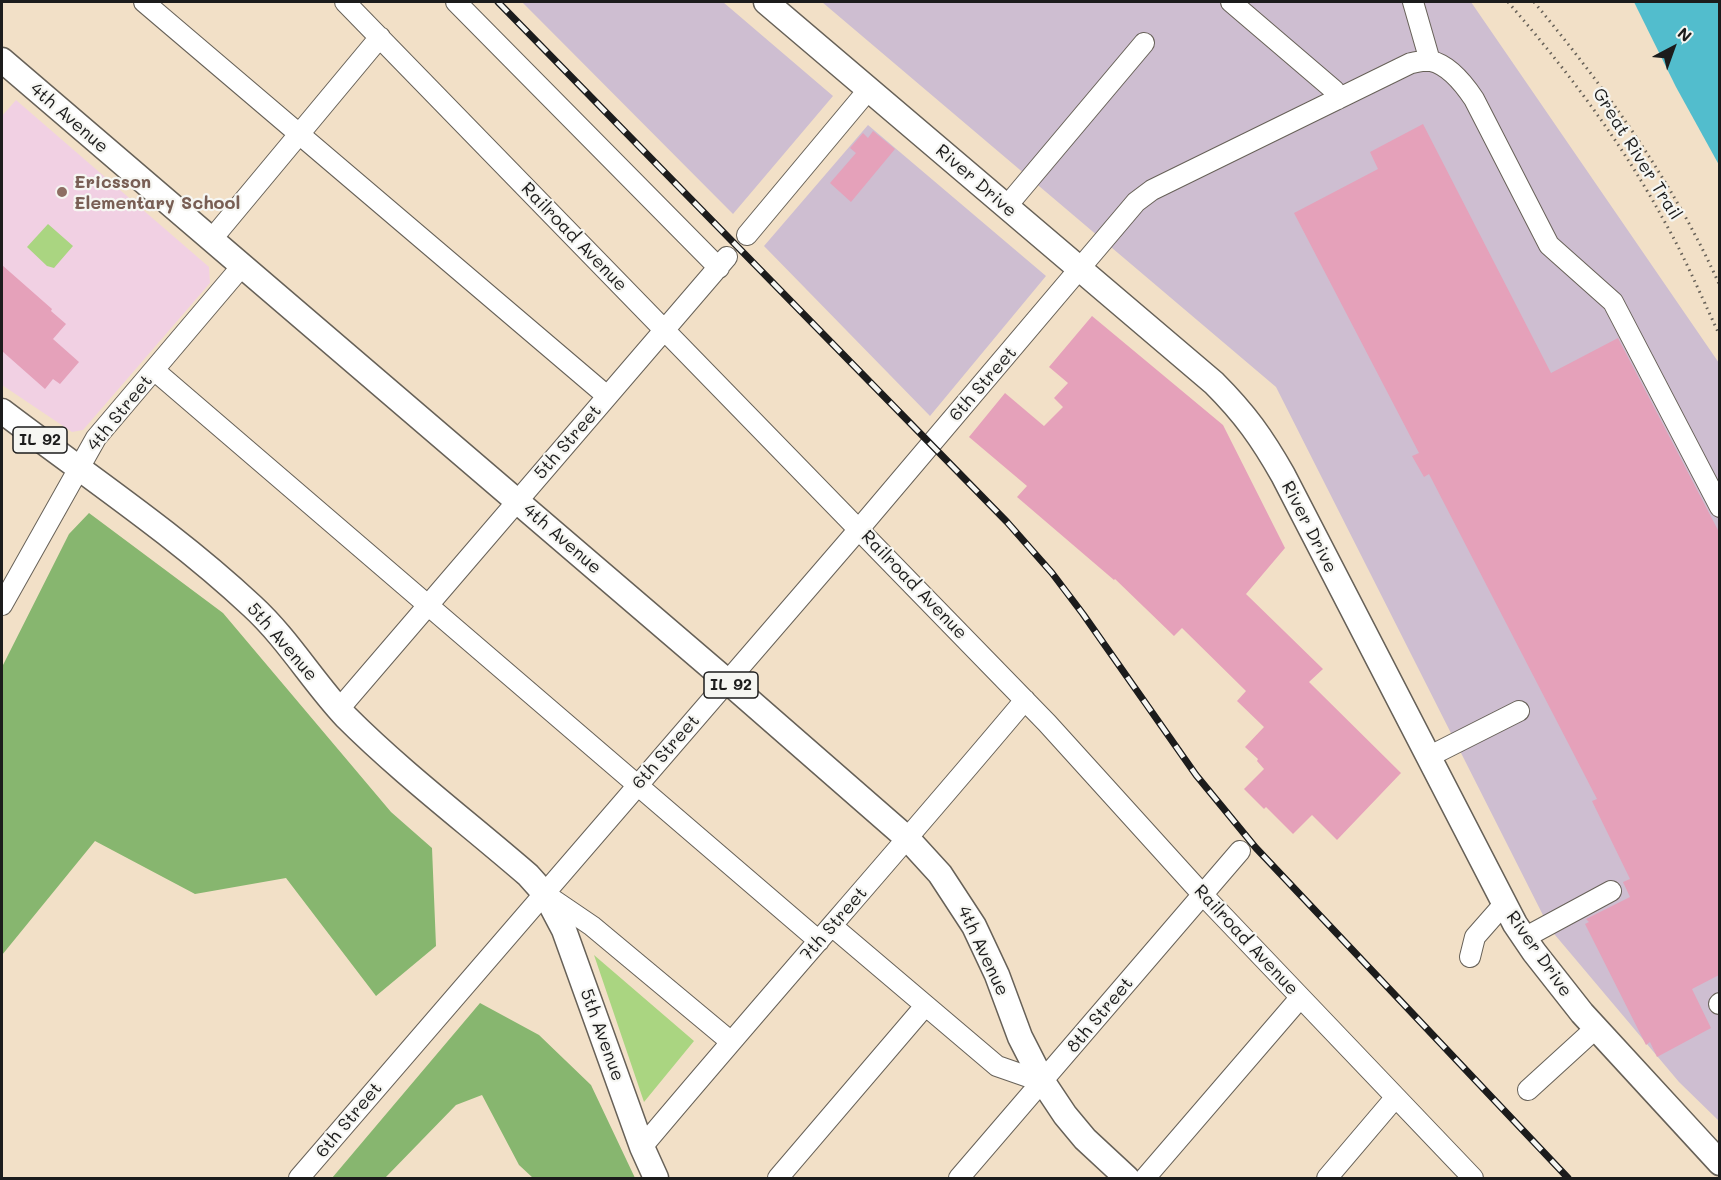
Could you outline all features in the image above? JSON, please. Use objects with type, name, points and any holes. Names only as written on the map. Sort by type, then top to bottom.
[{"type":"main road","name":"River Drive","points":[[766,2],[1214,383],[1241,409],[1264,442],[1504,904],[1524,938],[1559,985],[1596,1028],[1719,1163]]},
{"type":"main road","name":"4th Avenue","points":[[2,60],[908,839],[940,874],[974,926],[997,975],[1020,1037],[1042,1082],[1085,1139],[1127,1179]]},
{"type":"main road","name":"5th Avenue","points":[[2,411],[190,553],[254,608],[274,628],[339,709],[368,738],[528,875],[545,894],[564,930],[642,1147],[656,1179]]},
{"type":"street","points":[[144,2],[607,396]]},
{"type":"street","name":"Railroad Avenue","points":[[345,2],[1025,700],[1202,894],[1473,1179]]},
{"type":"street","name":"5th Street","points":[[339,709],[722,262],[456,2]]},
{"type":"street","points":[[1231,2],[1334,90],[1338,99]]},
{"type":"street","points":[[1413,2],[1430,61],[1451,72],[1465,85],[1549,245],[1613,302],[1719,507]]},
{"type":"street","points":[[211,240],[380,38]]},
{"type":"street","points":[[1006,207],[1144,44]]},
{"type":"street","name":"6th Street","points":[[299,1179],[859,529],[1136,202],[1152,190],[1411,63],[1430,61]]},
{"type":"street","points":[[747,235],[869,89]]},
{"type":"street","name":"4th Street","points":[[2,605],[96,438],[242,266]]},
{"type":"street","points":[[154,370],[637,785],[825,933],[925,1006],[997,1066],[1042,1082]]},
{"type":"street","name":"7th Street","points":[[642,1147],[730,1041],[908,839],[1025,700]]},
{"type":"street","points":[[1428,758],[1519,711]]},
{"type":"street","name":"8th Street","points":[[959,1179],[1240,851]]},
{"type":"street","points":[[1524,938],[1611,891]]},
{"type":"street","name":"5th Avenue","points":[[545,894],[592,926],[730,1041]]},
{"type":"street","points":[[1470,957],[1475,937],[1504,904]]},
{"type":"street","points":[[1145,1179],[1300,998]]},
{"type":"street","points":[[778,1179],[925,1006]]},
{"type":"street","points":[[1528,1090],[1596,1028]]},
{"type":"street","points":[[1327,1179],[1395,1098]]},
{"type":"path","name":"Great River Trail","points":[[1509,2],[1550,50],[1578,88],[1662,216],[1719,336]]},
{"type":"path","name":"Great River Trail","points":[[1534,2],[1640,140],[1684,215],[1719,286]]},
{"type":"shaded area","points":[[522,2],[723,2],[833,96],[733,214]]},
{"type":"shaded area","points":[[822,2],[1471,2],[1719,363],[1719,1121],[1679,1082],[1550,929],[1276,387]]},
{"type":"shaded area","name":"Ericsson Elementary School","points":[[16,100],[209,267],[210,283],[83,430],[72,432],[2,385],[2,116]]},
{"type":"shaded area","points":[[868,125],[1046,276],[930,416],[764,246]]},
{"type":"green space","points":[[48,224],[73,246],[54,268],[47,266],[27,247]]},
{"type":"green space","points":[[89,513],[223,613],[391,812],[432,848],[436,946],[376,996],[286,878],[195,894],[95,841],[2,955],[2,667],[69,534]]},
{"type":"green space","points":[[594,955],[694,1041],[644,1102]]},
{"type":"green space","points":[[480,1003],[539,1035],[591,1085],[635,1178],[533,1178],[519,1165],[482,1095],[456,1105],[385,1178],[332,1178]]},
{"type":"water","points":[[1634,2],[1719,2],[1719,165],[1676,87]]},
{"type":"building","points":[[1423,124],[1551,373],[1618,338],[1719,532],[1719,975],[1692,989],[1711,1028],[1657,1057],[1650,1042],[1646,1045],[1585,924],[1589,922],[1586,919],[1630,897],[1623,882],[1630,879],[1592,801],[1597,799],[1429,474],[1424,477],[1412,456],[1419,453],[1294,213],[1378,169],[1370,152]]},
{"type":"building","points":[[873,131],[895,149],[851,202],[830,183],[856,153],[850,148],[863,133],[868,138]]},
{"type":"building","points":[[2,265],[66,324],[53,339],[79,362],[60,384],[53,379],[45,389],[2,351]]},
{"type":"building","points":[[1092,316],[1223,425],[1285,548],[1246,594],[1323,669],[1309,682],[1401,773],[1337,840],[1312,815],[1293,834],[1244,789],[1264,769],[1257,761],[1258,759],[1245,747],[1264,727],[1237,701],[1246,691],[1182,628],[1174,636],[1115,579],[1017,497],[1027,486],[969,437],[1005,393],[1044,426],[1063,407],[1054,398],[1068,383],[1049,367]]},
{"type":"railway","points":[[498,2],[1007,522],[1052,573],[1196,775],[1256,848],[1568,1178]]},
{"type":"place","name":"Ericsson Elementary School","points":[[62,192]]}]
